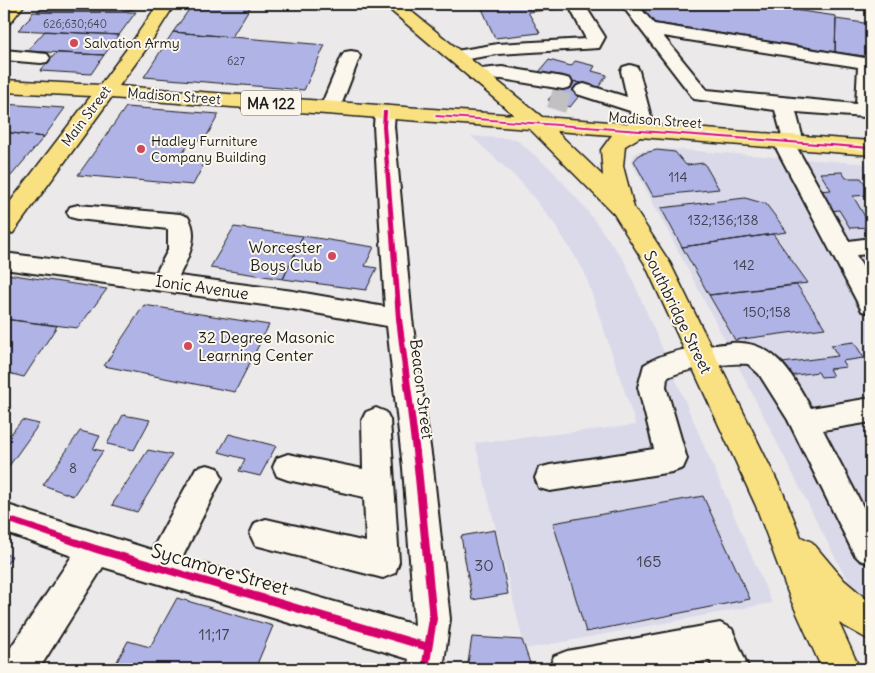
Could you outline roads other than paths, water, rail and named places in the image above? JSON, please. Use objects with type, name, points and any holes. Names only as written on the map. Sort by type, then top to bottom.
[{"type":"main road","points":[[4,19],[16,4]]},
{"type":"main road","name":"Main Street","points":[[4,227],[140,45],[166,4]]},
{"type":"main road","name":"Southbridge Street","points":[[392,4],[537,124],[622,209],[657,263],[772,506],[808,598],[841,669]]},
{"type":"main road","points":[[438,116],[474,96],[479,83],[477,74]]},
{"type":"main road","name":"MA 122","points":[[4,86],[104,91]]},
{"type":"main road","name":"Madison Street","points":[[104,91],[871,148]]},
{"type":"main road","points":[[622,209],[612,165],[613,146],[622,138],[635,131]]},
{"type":"main road","name":"Southbridge Street","points":[[772,506],[818,578],[847,608],[871,623]]},
{"type":"street","points":[[456,56],[498,49],[593,44],[596,37],[576,4]]},
{"type":"street","points":[[629,4],[701,95],[784,105],[865,111],[867,63],[648,28]]},
{"type":"street","points":[[12,51],[41,58]]},
{"type":"street","points":[[330,108],[351,56]]},
{"type":"street","points":[[630,72],[641,117],[635,131]]},
{"type":"street","points":[[477,74],[502,73],[546,87],[504,96]]},
{"type":"street","points":[[578,97],[602,110],[609,102],[638,107]]},
{"type":"street","points":[[784,105],[788,142],[871,304]]},
{"type":"street","name":"Beacon Street","points":[[385,112],[388,184],[399,319],[418,468],[433,619],[427,658]]},
{"type":"street","points":[[78,212],[180,222],[180,250],[163,282]]},
{"type":"street","name":"Ionic Avenue","points":[[4,261],[293,300],[399,319]]},
{"type":"street","points":[[550,478],[672,459],[652,387],[654,373],[665,366],[702,358],[746,354],[756,355],[767,362],[804,421],[865,543],[871,549]]},
{"type":"street","points":[[804,421],[871,410]]},
{"type":"street","points":[[266,534],[383,562],[376,420]]},
{"type":"street","points":[[288,467],[379,486]]},
{"type":"street","points":[[160,567],[207,478]]},
{"type":"street","name":"Sycamore Street","points":[[4,518],[96,549],[160,567],[427,658]]},
{"type":"street","points":[[18,669],[96,549]]},
{"type":"street","points":[[567,669],[720,641],[731,669]]},
{"type":"tunnel","points":[[550,98],[571,105]]},
{"type":"place","name":"Salvation Army","points":[[74,43]]},
{"type":"place","name":"Hadley Furniture Company Building","points":[[141,149]]},
{"type":"place","name":"Worcester Boys Club","points":[[332,256]]},
{"type":"place","name":"32 Degree Masonic Learning Center","points":[[188,346]]}]
